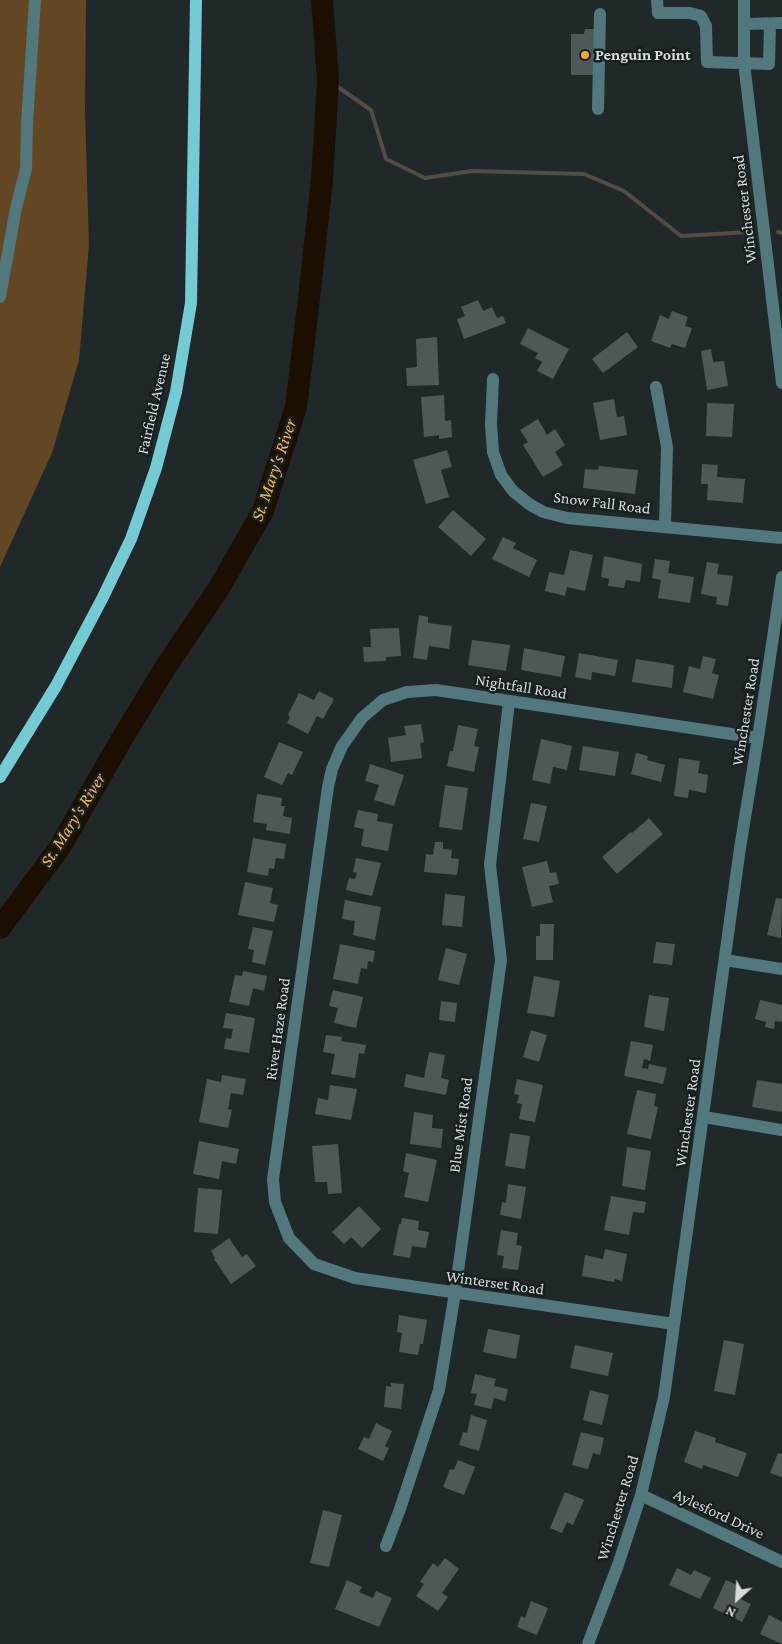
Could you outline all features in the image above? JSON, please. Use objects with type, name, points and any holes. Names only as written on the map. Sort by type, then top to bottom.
[{"type":"main road","name":"Fairfield Avenue","points":[[0,777],[56,686],[102,600],[131,539],[156,468],[173,401],[191,303],[196,0]]},
{"type":"street","points":[[0,297],[26,169],[35,0]]},
{"type":"street","points":[[658,0],[658,13],[690,13],[701,16],[706,26],[707,62],[769,64],[776,24],[744,24]]},
{"type":"street","name":"Winchester Road","points":[[744,0],[744,63],[782,383]]},
{"type":"street","points":[[598,110],[600,14]]},
{"type":"street","name":"Snow Fall Road","points":[[493,379],[491,424],[493,452],[501,475],[513,491],[543,512],[567,518],[782,538]]},
{"type":"street","points":[[656,387],[667,447],[665,526]]},
{"type":"street","name":"Winchester Road","points":[[588,1644],[618,1565],[641,1495],[664,1397],[740,848],[782,577]]},
{"type":"street","name":"Nightfall Road","points":[[328,787],[332,769],[342,746],[362,718],[383,700],[407,692],[436,690],[758,738]]},
{"type":"street","name":"Blue Mist Road","points":[[386,1546],[439,1390],[455,1293],[501,960],[490,865],[509,702]]},
{"type":"street","name":"River Haze Road","points":[[314,1264],[289,1238],[274,1202],[273,1179],[328,787]]},
{"type":"street","points":[[725,960],[782,969]]},
{"type":"street","points":[[704,1117],[782,1130]]},
{"type":"street","name":"Winterset Road","points":[[314,1264],[355,1278],[674,1324]]},
{"type":"street","name":"Aylesford Drive","points":[[641,1495],[782,1562]]},
{"type":"shaded area","points":[[0,0],[86,0],[85,112],[89,245],[79,360],[52,453],[0,567]]},
{"type":"building","name":"Penguin Point","points":[[585,29],[598,29],[598,75],[571,75],[571,34],[584,34]]},
{"type":"building","points":[[478,300],[483,311],[492,307],[497,318],[503,316],[506,323],[464,339],[457,319],[465,316],[461,307]]},
{"type":"building","points":[[672,311],[688,317],[685,326],[692,328],[685,348],[672,344],[670,348],[651,341],[660,315],[669,319]]},
{"type":"building","points":[[528,328],[569,349],[553,379],[537,371],[542,362],[535,358],[538,353],[520,344]]},
{"type":"building","points":[[627,332],[638,347],[603,373],[592,359]]},
{"type":"building","points":[[437,337],[439,385],[407,386],[406,368],[417,367],[416,339]]},
{"type":"building","points":[[711,349],[713,362],[724,361],[728,386],[707,390],[701,351]]},
{"type":"building","points":[[444,395],[445,421],[451,420],[452,437],[439,439],[439,435],[424,437],[421,397]]},
{"type":"building","points":[[614,399],[617,417],[624,416],[627,435],[600,440],[593,403]]},
{"type":"building","points":[[707,403],[734,404],[732,437],[706,436]]},
{"type":"building","points":[[538,419],[547,435],[555,429],[565,445],[555,452],[563,465],[543,477],[523,445],[528,442],[520,430]]},
{"type":"building","points":[[447,450],[452,467],[441,470],[449,497],[426,504],[413,460]]},
{"type":"building","points":[[702,464],[718,465],[717,477],[745,479],[743,503],[707,500],[708,484],[701,484]]},
{"type":"building","points":[[599,466],[638,470],[635,494],[583,488],[585,469],[598,470]]},
{"type":"building","points":[[453,510],[486,539],[471,556],[438,527]]},
{"type":"building","points":[[503,537],[516,543],[513,548],[537,560],[529,577],[492,559]]},
{"type":"building","points":[[570,550],[593,555],[585,591],[567,587],[565,596],[545,591],[549,572],[564,575]]},
{"type":"building","points":[[604,556],[642,564],[640,582],[626,580],[624,588],[608,586],[609,579],[601,577]]},
{"type":"building","points":[[655,559],[670,561],[668,573],[694,577],[690,603],[658,598],[661,580],[652,578]]},
{"type":"building","points":[[707,562],[719,564],[717,574],[733,576],[728,606],[716,604],[717,597],[701,594]]},
{"type":"building","points":[[419,615],[428,617],[428,623],[452,626],[449,649],[429,646],[427,660],[413,658]]},
{"type":"building","points":[[399,628],[401,656],[386,657],[386,661],[364,662],[363,647],[371,647],[370,629]]},
{"type":"building","points":[[472,640],[510,645],[506,671],[468,665]]},
{"type":"building","points":[[524,648],[565,656],[561,677],[521,670]]},
{"type":"building","points":[[579,653],[618,660],[615,676],[592,672],[591,680],[575,677]]},
{"type":"building","points":[[703,656],[716,659],[712,673],[719,675],[713,699],[683,692],[689,666],[700,669]]},
{"type":"building","points":[[636,659],[674,665],[672,688],[632,682]]},
{"type":"building","points":[[319,691],[334,699],[323,719],[317,716],[308,734],[287,723],[290,717],[288,715],[299,693],[314,700]]},
{"type":"building","points":[[421,724],[424,742],[420,743],[422,758],[391,762],[388,738],[406,735],[404,726]]},
{"type":"building","points":[[458,725],[478,729],[474,746],[479,747],[474,772],[447,766],[450,751],[453,751]]},
{"type":"building","points":[[541,739],[572,746],[567,770],[553,767],[550,784],[532,780]]},
{"type":"building","points":[[279,742],[303,752],[292,775],[288,773],[282,785],[264,777]]},
{"type":"building","points":[[583,746],[619,752],[615,776],[579,770]]},
{"type":"building","points":[[636,753],[648,756],[647,760],[665,765],[661,782],[631,774]]},
{"type":"building","points":[[679,758],[700,761],[698,773],[708,775],[706,793],[689,790],[688,798],[674,796]]},
{"type":"building","points":[[370,764],[404,775],[394,806],[374,800],[379,785],[365,781]]},
{"type":"building","points":[[445,785],[468,788],[462,830],[439,827]]},
{"type":"building","points":[[257,794],[282,798],[281,806],[285,806],[283,816],[292,818],[290,834],[266,830],[267,824],[253,822]]},
{"type":"building","points":[[531,803],[547,806],[539,842],[523,839]]},
{"type":"building","points":[[358,810],[378,814],[377,821],[393,824],[388,851],[361,846],[364,829],[354,827]]},
{"type":"building","points":[[649,818],[663,834],[617,874],[602,857]]},
{"type":"building","points":[[253,838],[286,844],[284,859],[276,858],[274,869],[269,868],[268,876],[247,872]]},
{"type":"building","points":[[435,842],[443,842],[443,849],[452,850],[451,858],[459,859],[457,875],[424,872],[426,854],[433,855]]},
{"type":"building","points":[[356,858],[381,863],[372,896],[346,890],[349,878],[355,879],[357,873],[353,872]]},
{"type":"building","points":[[547,861],[550,873],[556,872],[559,884],[549,886],[553,902],[532,907],[522,867]]},
{"type":"building","points":[[245,882],[273,888],[270,903],[278,905],[274,922],[238,915]]},
{"type":"building","points":[[445,894],[465,896],[462,927],[442,925]]},
{"type":"building","points":[[776,898],[782,899],[781,938],[767,935]]},
{"type":"building","points":[[345,900],[381,907],[375,940],[353,935],[355,921],[342,919]]},
{"type":"building","points":[[540,924],[554,924],[553,960],[536,960],[536,936],[540,936]]},
{"type":"building","points":[[253,927],[273,931],[265,965],[252,962],[254,950],[248,949]]},
{"type":"building","points":[[656,942],[675,944],[672,965],[653,963]]},
{"type":"building","points":[[340,944],[375,951],[373,962],[368,961],[367,969],[361,968],[358,984],[333,979]]},
{"type":"building","points":[[446,948],[467,954],[459,985],[438,980]]},
{"type":"building","points":[[243,971],[267,976],[264,991],[253,988],[249,1006],[229,1002],[235,975],[242,976]]},
{"type":"building","points":[[534,976],[560,981],[554,1017],[527,1013]]},
{"type":"building","points":[[333,990],[363,997],[356,1028],[334,1023],[338,1008],[329,1006]]},
{"type":"building","points":[[649,995],[669,998],[664,1031],[644,1027]]},
{"type":"building","points":[[760,1000],[782,1005],[782,1022],[775,1021],[774,1029],[765,1027],[766,1022],[755,1019]]},
{"type":"building","points":[[441,1001],[457,1003],[455,1022],[439,1020]]},
{"type":"building","points":[[226,1013],[255,1018],[249,1053],[224,1049],[226,1038],[231,1039],[233,1029],[223,1028]]},
{"type":"building","points":[[531,1030],[547,1035],[539,1062],[523,1057]]},
{"type":"building","points":[[326,1035],[342,1037],[341,1041],[366,1045],[364,1054],[359,1053],[355,1078],[331,1074],[335,1054],[323,1052]]},
{"type":"building","points":[[631,1041],[653,1045],[650,1061],[644,1059],[642,1068],[648,1069],[649,1064],[667,1068],[663,1084],[624,1076]]},
{"type":"building","points":[[429,1052],[445,1055],[441,1078],[449,1080],[446,1095],[404,1087],[406,1074],[424,1078]]},
{"type":"building","points":[[222,1075],[246,1079],[243,1095],[231,1093],[228,1109],[232,1110],[228,1128],[199,1122],[207,1079],[221,1082]]},
{"type":"building","points":[[517,1079],[543,1085],[535,1122],[519,1119],[522,1104],[517,1103],[519,1095],[514,1094]]},
{"type":"building","points":[[757,1080],[782,1084],[782,1112],[752,1107]]},
{"type":"building","points":[[330,1085],[357,1089],[351,1120],[315,1114],[318,1098],[328,1100]]},
{"type":"building","points":[[637,1090],[656,1094],[654,1106],[658,1107],[651,1139],[627,1134]]},
{"type":"building","points":[[414,1112],[433,1115],[432,1128],[443,1129],[441,1148],[410,1144]]},
{"type":"building","points":[[510,1133],[530,1136],[525,1169],[505,1166]]},
{"type":"building","points":[[199,1141],[239,1149],[236,1164],[222,1161],[219,1179],[193,1174]]},
{"type":"building","points":[[338,1144],[342,1193],[328,1194],[327,1182],[315,1182],[312,1146]]},
{"type":"building","points":[[627,1147],[651,1151],[645,1190],[622,1186]]},
{"type":"building","points":[[406,1153],[437,1160],[428,1202],[404,1197],[409,1173],[403,1171]]},
{"type":"building","points":[[508,1184],[526,1187],[521,1219],[500,1215],[502,1202],[506,1203]]},
{"type":"building","points":[[198,1188],[222,1190],[218,1234],[194,1232]]},
{"type":"building","points":[[611,1196],[646,1202],[644,1213],[633,1212],[629,1235],[604,1230]]},
{"type":"building","points":[[359,1206],[381,1229],[362,1248],[351,1237],[344,1244],[332,1232]]},
{"type":"building","points":[[402,1218],[419,1221],[418,1230],[429,1232],[426,1248],[412,1246],[410,1258],[393,1255]]},
{"type":"building","points":[[501,1230],[518,1233],[516,1245],[522,1246],[518,1270],[502,1268],[504,1256],[497,1255]]},
{"type":"building","points":[[229,1238],[242,1257],[247,1254],[256,1266],[231,1284],[214,1259],[211,1251]]},
{"type":"building","points":[[605,1249],[627,1254],[622,1281],[615,1279],[614,1282],[582,1276],[585,1255],[603,1259]]},
{"type":"building","points":[[399,1315],[427,1320],[423,1344],[420,1344],[418,1355],[399,1352],[402,1333],[397,1332]]},
{"type":"building","points":[[488,1329],[520,1335],[516,1359],[483,1352]]},
{"type":"building","points":[[724,1340],[744,1344],[735,1395],[714,1391]]},
{"type":"building","points":[[575,1345],[613,1353],[608,1376],[570,1368]]},
{"type":"building","points":[[475,1374],[496,1379],[494,1386],[508,1389],[505,1401],[494,1398],[491,1409],[474,1405],[477,1394],[471,1393]]},
{"type":"building","points":[[391,1383],[404,1384],[401,1409],[384,1407],[386,1386],[391,1387]]},
{"type":"building","points":[[590,1390],[609,1395],[602,1425],[583,1420]]},
{"type":"building","points":[[471,1415],[487,1420],[479,1451],[459,1445],[463,1432],[467,1433]]},
{"type":"building","points":[[376,1423],[392,1431],[385,1446],[389,1448],[383,1461],[358,1449],[364,1437],[369,1439]]},
{"type":"building","points":[[695,1431],[716,1438],[715,1442],[747,1453],[738,1477],[703,1465],[702,1469],[684,1462]]},
{"type":"building","points":[[581,1432],[604,1438],[600,1455],[593,1453],[588,1469],[572,1465]]},
{"type":"building","points":[[778,1453],[782,1454],[782,1477],[770,1473]]},
{"type":"building","points":[[458,1460],[475,1467],[464,1495],[443,1487],[450,1469],[454,1470]]},
{"type":"building","points":[[565,1492],[584,1500],[573,1525],[567,1522],[562,1533],[550,1528]]},
{"type":"building","points":[[323,1510],[342,1515],[329,1567],[310,1563]]},
{"type":"building","points":[[445,1558],[459,1569],[442,1593],[448,1597],[438,1611],[416,1596],[424,1584],[420,1582],[433,1563],[438,1567]]},
{"type":"building","points":[[677,1568],[691,1575],[694,1570],[711,1578],[700,1599],[669,1585]]},
{"type":"building","points":[[347,1580],[362,1587],[359,1592],[373,1598],[376,1591],[392,1598],[379,1627],[335,1609]]},
{"type":"building","points":[[726,1580],[741,1587],[736,1597],[751,1604],[742,1622],[713,1608]]},
{"type":"building","points":[[531,1601],[548,1608],[537,1635],[517,1627],[521,1616],[525,1618]]},
{"type":"building","points":[[769,1615],[782,1622],[782,1644],[760,1634]]},
{"type":"waterway","name":"St. Mary's River","points":[[0,928],[60,847],[120,742],[165,668],[219,588],[263,511],[296,407],[308,307],[322,180],[328,80],[322,0]]},
{"type":"waterway","points":[[328,80],[371,110],[386,159],[425,178],[472,171],[584,174],[624,191],[681,236],[749,232]]},
{"type":"waterway","points":[[778,232],[782,233]]},
{"type":"place","name":"Penguin Point","points":[[585,55]]}]
